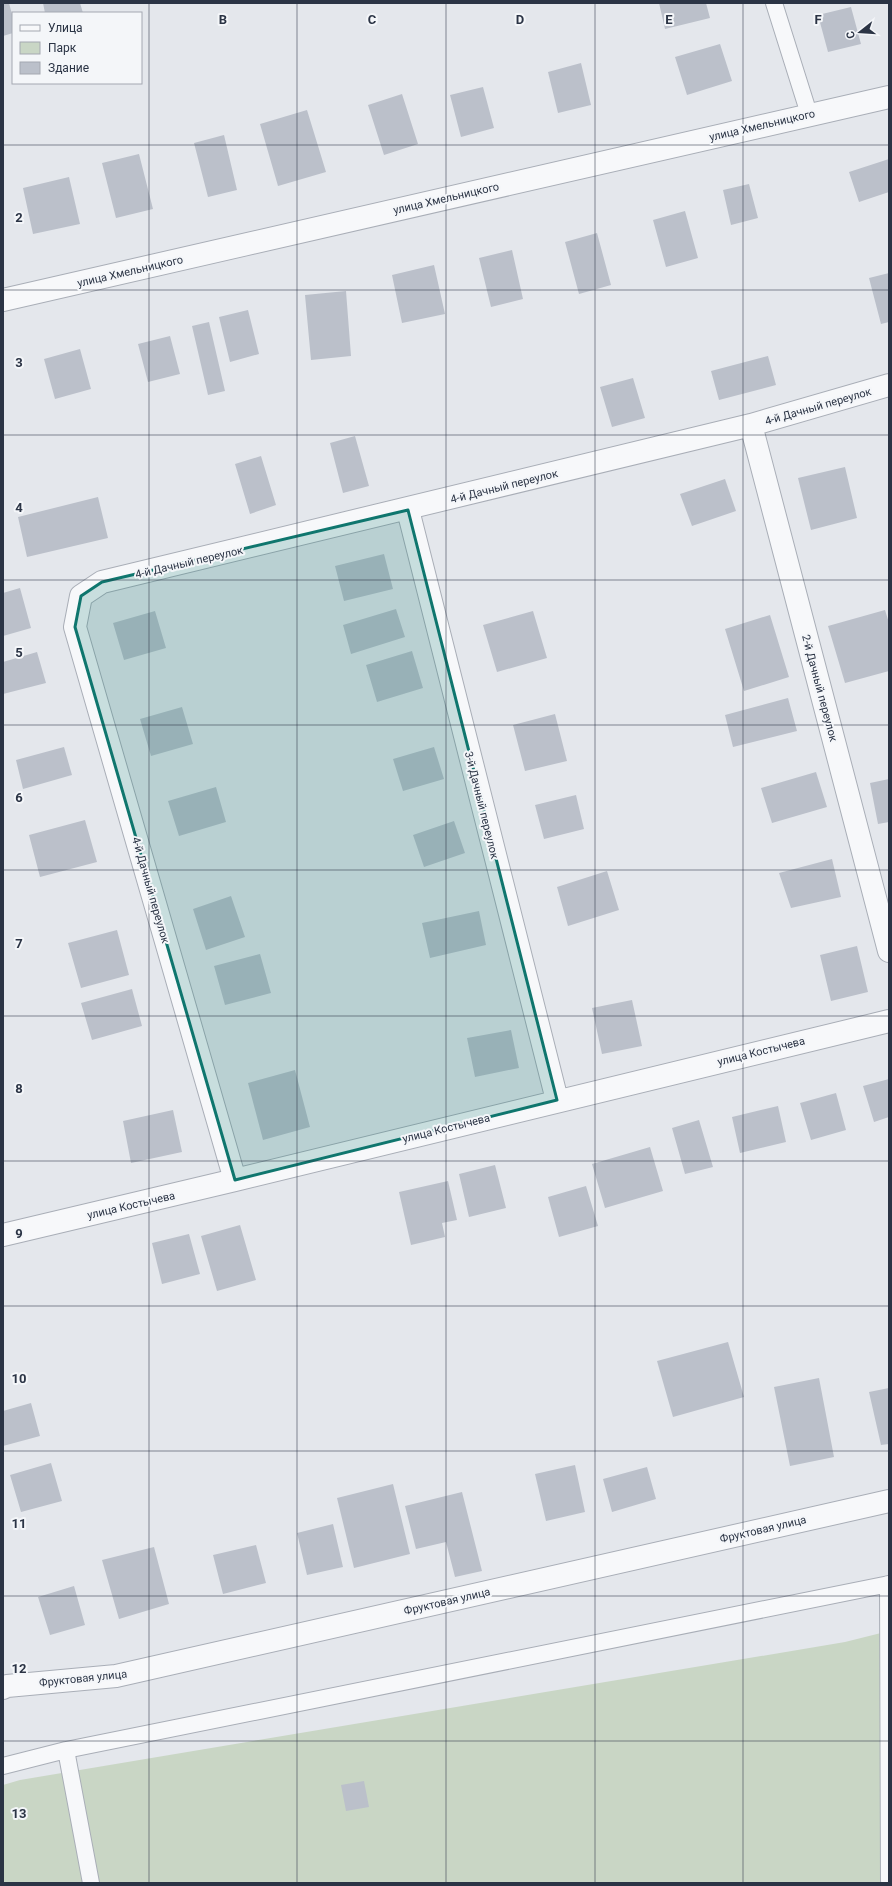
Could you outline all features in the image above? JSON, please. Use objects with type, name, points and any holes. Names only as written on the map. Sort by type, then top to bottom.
[{"type":"street","name":"улица Хмельницкого","points":[[3,300],[889,97]]},
{"type":"street","name":"4-й Дачный переулок","points":[[235,1180],[74,627],[81,596],[102,582],[408,510],[751,426],[889,385]]},
{"type":"street","name":"2-й Дачный переулок","points":[[751,426],[889,951]]},
{"type":"street","name":"3-й Дачный переулок","points":[[408,510],[557,1100]]},
{"type":"street","name":"улица Костычева","points":[[3,1235],[235,1180],[889,1020]]},
{"type":"street","name":"Фруктовая улица","points":[[4,1682],[116,1676],[889,1501]]},
{"type":"lane","points":[[774,3],[810,114]]},
{"type":"lane","points":[[3,1766],[66,1750],[888,1584],[889,1882]]},
{"type":"lane","points":[[66,1750],[91,1883]]},
{"type":"highlighted area","points":[[408,510],[557,1100],[235,1180],[75,627],[81,596],[102,582]]},
{"type":"green space","points":[[889,1631],[889,1883],[3,1883],[3,1785],[20,1780],[845,1642]]},
{"type":"building","points":[[3,3],[9,3],[12,14],[12,33],[3,36]]},
{"type":"building","points":[[43,3],[80,3],[83,12],[45,12]]},
{"type":"building","points":[[659,3],[706,3],[710,18],[665,29]]},
{"type":"building","points":[[851,7],[861,44],[828,52],[818,15]]},
{"type":"building","points":[[720,44],[732,81],[687,95],[675,57]]},
{"type":"building","points":[[581,63],[591,105],[558,113],[548,72]]},
{"type":"building","points":[[483,87],[494,128],[461,137],[450,95]]},
{"type":"building","points":[[402,94],[418,144],[384,155],[368,105]]},
{"type":"building","points":[[307,110],[326,172],[278,186],[260,124]]},
{"type":"building","points":[[224,135],[237,190],[208,197],[194,143]]},
{"type":"building","points":[[139,154],[153,209],[116,218],[102,163]]},
{"type":"building","points":[[889,159],[889,192],[859,202],[849,172]]},
{"type":"building","points":[[69,177],[80,224],[33,234],[23,188]]},
{"type":"building","points":[[749,184],[758,218],[731,225],[723,190]]},
{"type":"building","points":[[685,211],[698,258],[666,267],[653,220]]},
{"type":"building","points":[[597,233],[611,285],[579,294],[565,242]]},
{"type":"building","points":[[512,250],[523,299],[491,307],[479,258]]},
{"type":"building","points":[[434,265],[445,314],[402,323],[392,275]]},
{"type":"building","points":[[889,273],[889,322],[881,324],[869,278]]},
{"type":"building","points":[[346,291],[351,356],[311,360],[305,295]]},
{"type":"building","points":[[248,310],[259,354],[230,362],[219,317]]},
{"type":"building","points":[[209,322],[225,391],[208,395],[192,326]]},
{"type":"building","points":[[170,336],[180,374],[148,382],[138,344]]},
{"type":"building","points":[[80,349],[91,389],[55,399],[44,359]]},
{"type":"building","points":[[768,356],[776,385],[719,400],[711,371]]},
{"type":"building","points":[[633,378],[645,418],[612,427],[600,387]]},
{"type":"building","points":[[355,436],[369,486],[343,493],[330,443]]},
{"type":"building","points":[[261,456],[276,505],[250,514],[235,464]]},
{"type":"building","points":[[845,467],[857,518],[811,530],[798,478]]},
{"type":"building","points":[[725,479],[736,511],[692,526],[680,494]]},
{"type":"building","points":[[98,497],[108,538],[27,557],[18,517]]},
{"type":"building","points":[[384,554],[393,589],[344,601],[335,566]]},
{"type":"building","points":[[20,588],[31,628],[3,636],[3,593]]},
{"type":"building","points":[[396,609],[405,637],[351,654],[343,625]]},
{"type":"building","points":[[885,610],[889,623],[889,671],[845,683],[828,626]]},
{"type":"building","points":[[155,611],[166,648],[124,660],[113,623]]},
{"type":"building","points":[[533,611],[547,658],[497,672],[483,625]]},
{"type":"building","points":[[770,615],[789,677],[744,691],[725,629]]},
{"type":"building","points":[[412,651],[423,688],[377,702],[366,665]]},
{"type":"building","points":[[37,652],[46,683],[3,694],[3,662]]},
{"type":"building","points":[[788,698],[797,731],[733,747],[725,715]]},
{"type":"building","points":[[182,707],[193,744],[151,756],[140,719]]},
{"type":"building","points":[[555,714],[567,761],[525,771],[513,725]]},
{"type":"building","points":[[64,747],[72,775],[23,789],[16,760]]},
{"type":"building","points":[[434,747],[444,779],[403,791],[393,759]]},
{"type":"building","points":[[816,772],[827,807],[772,823],[761,788]]},
{"type":"building","points":[[889,779],[889,822],[878,824],[870,783]]},
{"type":"building","points":[[216,787],[226,822],[179,836],[168,801]]},
{"type":"building","points":[[576,795],[584,829],[544,839],[535,805]]},
{"type":"building","points":[[85,820],[97,862],[40,877],[29,835]]},
{"type":"building","points":[[454,821],[465,853],[424,867],[413,835]]},
{"type":"building","points":[[832,859],[841,897],[791,908],[779,873]]},
{"type":"building","points":[[607,871],[619,910],[568,926],[557,887]]},
{"type":"building","points":[[231,896],[245,937],[206,950],[193,909]]},
{"type":"building","points":[[479,911],[486,945],[430,958],[422,923]]},
{"type":"building","points":[[117,930],[129,975],[81,988],[68,943]]},
{"type":"building","points":[[857,946],[868,992],[831,1001],[820,955]]},
{"type":"building","points":[[260,954],[271,993],[225,1005],[214,966]]},
{"type":"building","points":[[132,989],[142,1026],[92,1040],[81,1003]]},
{"type":"building","points":[[632,1000],[642,1046],[602,1054],[592,1008]]},
{"type":"building","points":[[511,1030],[519,1068],[475,1077],[467,1038]]},
{"type":"building","points":[[295,1070],[310,1127],[263,1140],[248,1083]]},
{"type":"building","points":[[889,1079],[889,1117],[874,1122],[863,1086]]},
{"type":"building","points":[[836,1093],[846,1130],[811,1140],[800,1103]]},
{"type":"building","points":[[778,1106],[786,1142],[740,1153],[732,1117]]},
{"type":"building","points":[[173,1110],[182,1152],[131,1163],[123,1121]]},
{"type":"building","points":[[699,1120],[713,1167],[685,1174],[672,1128]]},
{"type":"building","points":[[650,1147],[663,1191],[605,1208],[592,1164]]},
{"type":"building","points":[[495,1165],[506,1208],[469,1217],[459,1174]]},
{"type":"building","points":[[448,1181],[457,1220],[442,1223],[445,1237],[411,1245],[399,1192]]},
{"type":"building","points":[[586,1186],[598,1226],[559,1237],[548,1197]]},
{"type":"building","points":[[240,1225],[256,1280],[217,1291],[201,1236]]},
{"type":"building","points":[[189,1234],[200,1274],[162,1284],[152,1243]]},
{"type":"building","points":[[728,1342],[744,1397],[673,1417],[657,1361]]},
{"type":"building","points":[[819,1378],[834,1457],[790,1466],[774,1387]]},
{"type":"building","points":[[889,1388],[889,1444],[881,1445],[869,1392]]},
{"type":"building","points":[[31,1403],[40,1436],[3,1446],[3,1411]]},
{"type":"building","points":[[51,1463],[62,1501],[21,1512],[10,1475]]},
{"type":"building","points":[[575,1465],[585,1512],[546,1521],[535,1474]]},
{"type":"building","points":[[647,1467],[656,1499],[612,1512],[603,1479]]},
{"type":"building","points":[[393,1484],[410,1554],[354,1568],[337,1498]]},
{"type":"building","points":[[462,1492],[482,1571],[455,1577],[446,1542],[416,1549],[405,1506]]},
{"type":"building","points":[[333,1524],[343,1567],[307,1575],[297,1533]]},
{"type":"building","points":[[256,1545],[266,1583],[223,1594],[213,1555]]},
{"type":"building","points":[[154,1547],[169,1604],[119,1619],[102,1560]]},
{"type":"building","points":[[74,1586],[85,1625],[50,1635],[38,1597]]},
{"type":"building","points":[[364,1781],[369,1807],[346,1811],[341,1785]]}]
